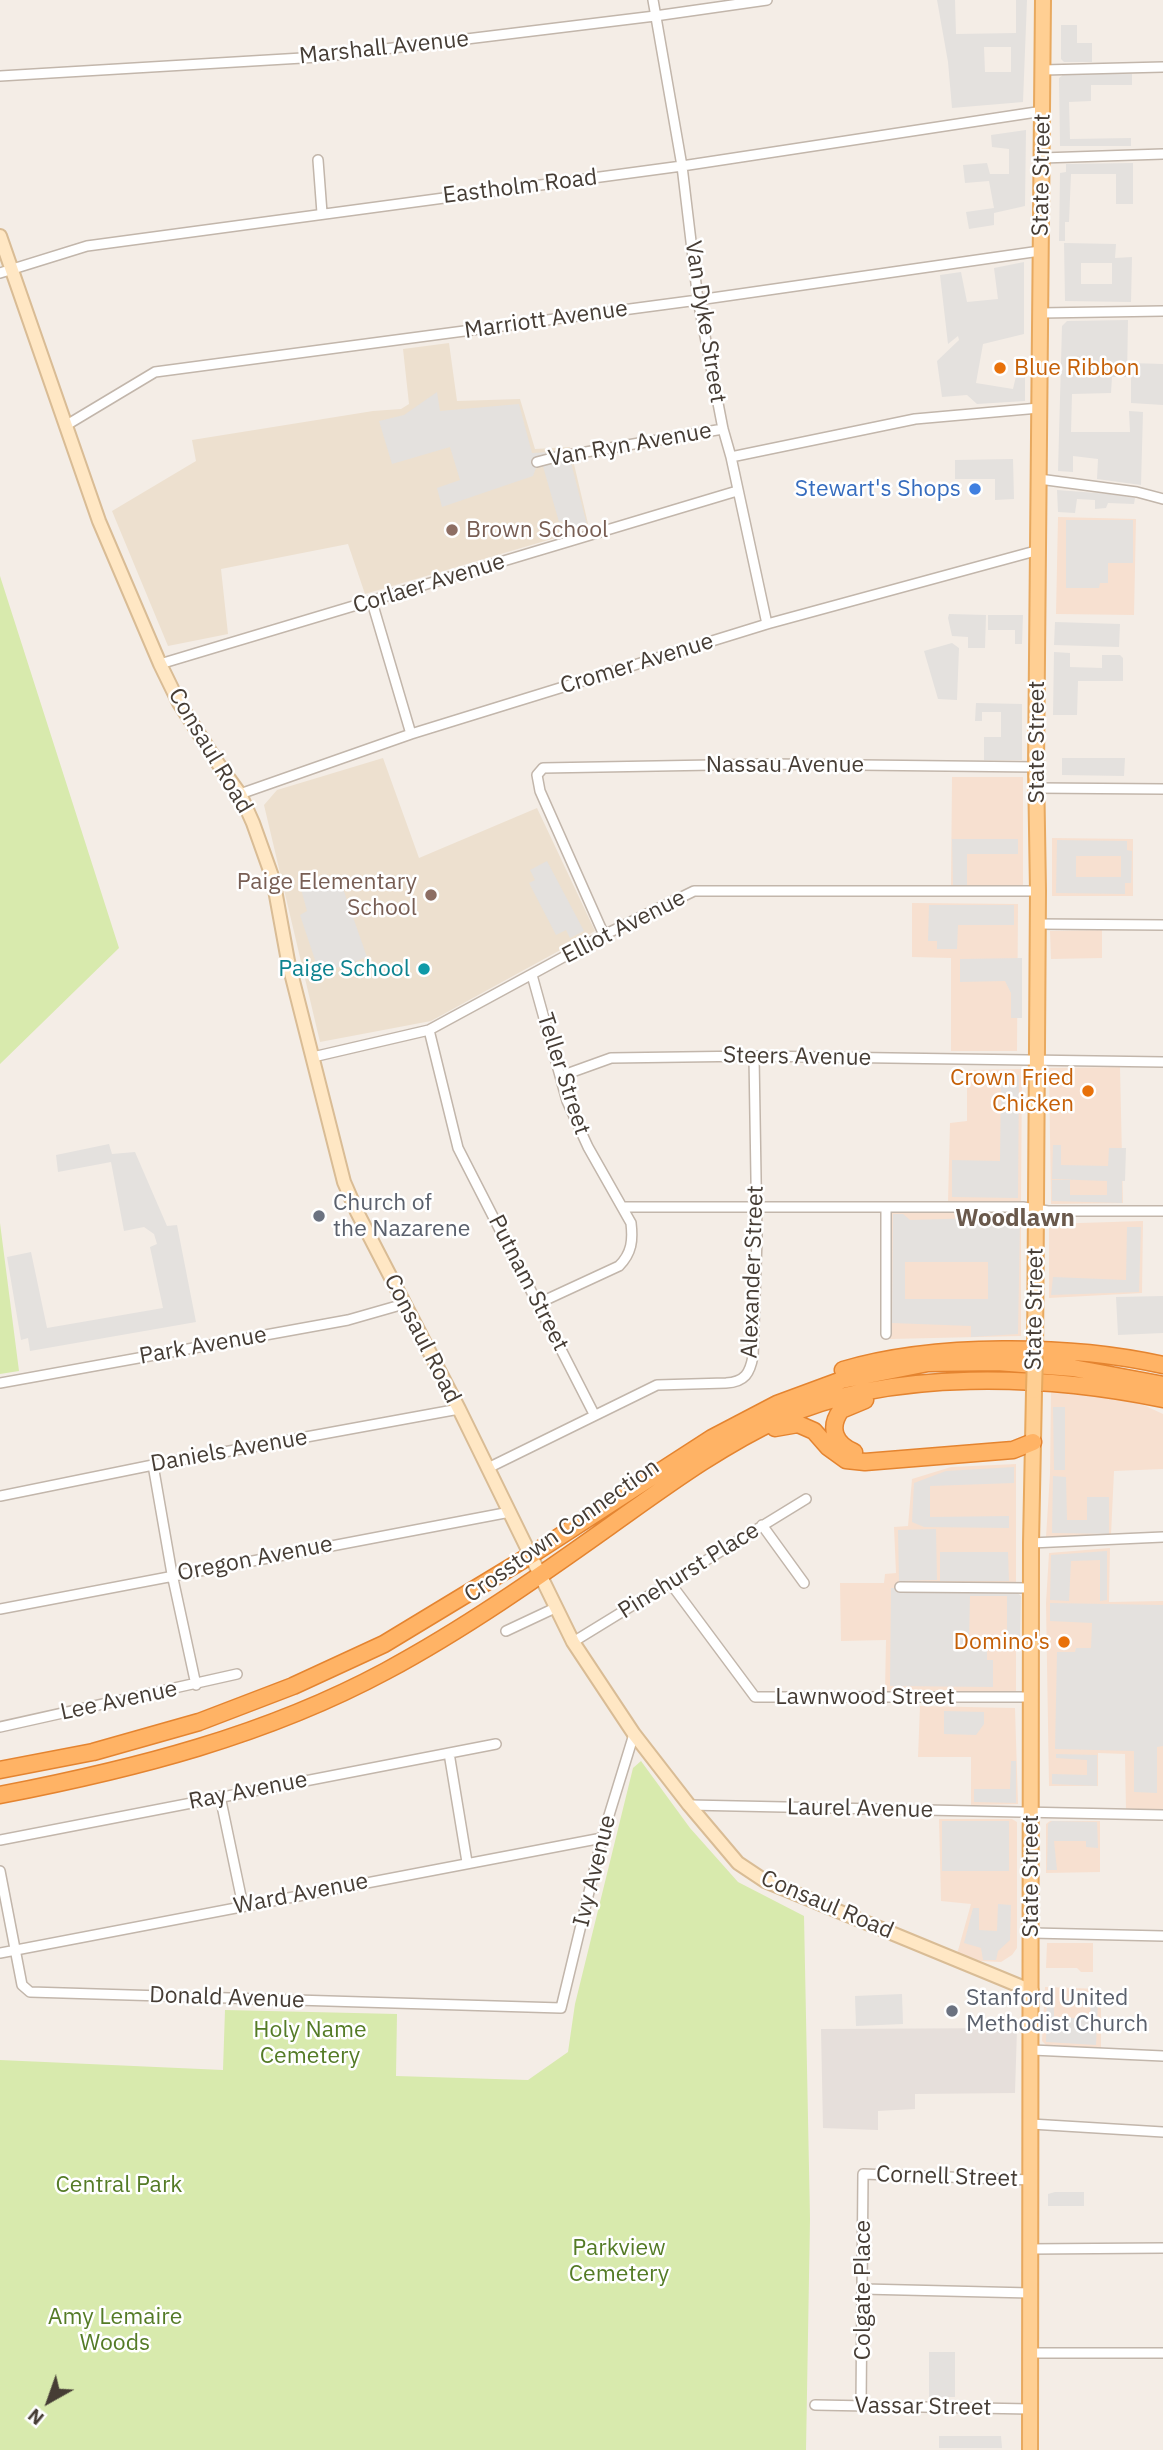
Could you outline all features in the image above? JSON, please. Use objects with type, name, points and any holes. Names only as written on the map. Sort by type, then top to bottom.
[{"type":"highway","points":[[712,1438],[765,1402],[799,1385],[846,1369],[888,1359],[958,1351],[1094,1355],[1163,1365]]},
{"type":"highway","name":"Crosstown Connection","points":[[0,1770],[93,1752],[199,1722],[293,1686],[384,1644],[531,1555],[712,1438],[777,1404],[842,1380],[928,1363],[997,1362],[1060,1367],[1163,1385]]},
{"type":"highway","name":"Crosstown Connection","points":[[0,1795],[98,1776],[208,1746],[298,1713],[384,1672],[469,1623],[727,1446],[784,1417],[848,1396],[924,1383],[1007,1380],[1079,1385],[1163,1399]]},
{"type":"highway","points":[[894,1388],[841,1410],[834,1428],[835,1437],[841,1445],[866,1455],[1013,1439],[1033,1442]]},
{"type":"highway","points":[[727,1446],[777,1428],[798,1424],[814,1431],[828,1447],[846,1460],[865,1462],[1013,1450],[1033,1442]]},
{"type":"main road","name":"State Street","points":[[1030,2450],[1031,1543],[1037,1210],[1035,1061],[1043,0]]},
{"type":"street","name":"Van Dyke Street","points":[[653,0],[682,166],[698,300],[723,429],[767,624]]},
{"type":"street","name":"Marshall Avenue","points":[[0,76],[319,57],[767,0]]},
{"type":"street","points":[[1043,70],[1163,67]]},
{"type":"street","name":"Eastholm Road","points":[[6,271],[86,246],[682,166],[1043,111]]},
{"type":"street","points":[[1042,158],[1163,154]]},
{"type":"street","points":[[318,160],[322,213]]},
{"type":"street","name":"Consaul Road","points":[[0,236],[6,271],[99,521],[160,664],[179,703],[240,794],[273,879],[288,961],[344,1182],[573,1642],[634,1734],[738,1863],[765,1881],[1032,1991]]},
{"type":"street","name":"Marriott Avenue","points":[[65,426],[155,372],[698,300],[1040,251]]},
{"type":"street","points":[[1041,313],[1163,311]]},
{"type":"street","points":[[731,457],[915,419],[1039,408]]},
{"type":"street","name":"Van Ryn Avenue","points":[[537,462],[723,429]]},
{"type":"street","points":[[1039,479],[1131,491],[1163,499]]},
{"type":"street","name":"Corlaer Avenue","points":[[160,664],[737,491]]},
{"type":"street","name":"Cromer Avenue","points":[[240,794],[411,734],[767,624],[1039,550]]},
{"type":"street","points":[[372,602],[411,734]]},
{"type":"street","name":"Nassau Avenue","points":[[604,934],[540,791],[537,775],[542,768],[770,764],[1037,767]]},
{"type":"street","points":[[1037,788],[1163,789]]},
{"type":"street","name":"Elliot Avenue","points":[[313,1057],[429,1030],[604,934],[694,891],[1038,891]]},
{"type":"street","points":[[1037,924],[1163,925]]},
{"type":"street","name":"Teller Street","points":[[532,975],[567,1101],[588,1147],[631,1223],[632,1235],[626,1259],[619,1266],[539,1303]]},
{"type":"street","name":"Putnam Street","points":[[429,1030],[458,1148],[594,1414]]},
{"type":"street","name":"Steers Avenue","points":[[561,1076],[611,1058],[754,1056],[1163,1062]]},
{"type":"street","name":"Alexander Street","points":[[488,1468],[657,1385],[726,1383],[746,1377],[753,1356],[756,1206],[754,1056]]},
{"type":"street","points":[[622,1207],[1023,1207],[1037,1210],[1163,1211]]},
{"type":"street","points":[[886,1207],[886,1334]]},
{"type":"street","name":"Park Avenue","points":[[0,1383],[348,1320],[404,1304]]},
{"type":"street","name":"Daniels Avenue","points":[[0,1496],[458,1409]]},
{"type":"street","points":[[153,1465],[172,1574],[196,1685]]},
{"type":"street","name":"Pinehurst Place","points":[[573,1642],[806,1499]]},
{"type":"street","name":"Oregon Avenue","points":[[0,1609],[172,1574],[510,1512]]},
{"type":"street","points":[[762,1525],[804,1584]]},
{"type":"street","points":[[1031,1543],[1163,1537]]},
{"type":"street","name":"Lawnwood Street","points":[[671,1584],[755,1696],[1031,1697]]},
{"type":"street","points":[[900,1587],[1031,1588]]},
{"type":"street","points":[[506,1631],[555,1608]]},
{"type":"street","name":"Lee Avenue","points":[[0,1727],[237,1674]]},
{"type":"street","name":"Ivy Avenue","points":[[561,2008],[602,1838],[634,1734]]},
{"type":"street","name":"Ray Avenue","points":[[0,1840],[496,1744]]},
{"type":"street","points":[[449,1753],[467,1862]]},
{"type":"street","points":[[220,1796],[243,1906]]},
{"type":"street","name":"Laurel Avenue","points":[[689,1805],[1163,1815]]},
{"type":"street","name":"Ward Avenue","points":[[0,1953],[602,1838]]},
{"type":"street","points":[[0,1871],[14,1950]]},
{"type":"street","points":[[1032,1933],[1163,1936]]},
{"type":"street","name":"Donald Avenue","points":[[14,1950],[22,1986],[30,1992],[561,2008]]},
{"type":"street","points":[[1032,2050],[1163,2056]]},
{"type":"street","points":[[1031,2124],[1163,2132]]},
{"type":"street","name":"Cornell Street","points":[[863,2174],[1031,2180]]},
{"type":"street","name":"Colgate Place","points":[[861,2406],[863,2174]]},
{"type":"street","points":[[1030,2249],[1163,2248]]},
{"type":"street","points":[[863,2289],[1030,2293]]},
{"type":"street","points":[[1031,2353],[1163,2353]]},
{"type":"street","name":"Vassar Street","points":[[815,2405],[1030,2409]]},
{"type":"shaded area","points":[[937,0],[955,0],[956,34],[1016,33],[1016,0],[1027,0],[1023,102],[952,108],[948,62]],"holes":[[[984,47],[1011,47],[1011,72],[985,72]]]},
{"type":"shaded area","points":[[1061,25],[1077,25],[1077,43],[1092,43],[1092,62],[1064,62],[1061,59]]},
{"type":"shaded area","points":[[1064,74],[1132,74],[1132,85],[1091,85],[1091,101],[1069,102],[1070,139],[1131,138],[1131,146],[1060,146],[1059,78]]},
{"type":"shaded area","points":[[1026,130],[1025,206],[994,213],[994,225],[969,229],[966,212],[994,208],[989,181],[965,183],[963,165],[987,163],[990,174],[1009,174],[1009,149],[992,147],[991,135]]},
{"type":"shaded area","points":[[1133,163],[1133,204],[1116,204],[1116,174],[1071,174],[1069,222],[1065,222],[1065,241],[1059,241],[1060,173],[1066,172],[1066,164]]},
{"type":"shaded area","points":[[1064,243],[1116,244],[1115,258],[1132,257],[1131,302],[1065,301]],"holes":[[[1081,263],[1112,263],[1112,284],[1081,284]]]},
{"type":"shaded area","points":[[1024,262],[1024,334],[983,344],[976,383],[1013,389],[1016,376],[1025,377],[1025,401],[977,404],[967,395],[942,397],[937,361],[959,340],[958,336],[948,344],[940,275],[961,272],[967,302],[998,299],[994,268]]},
{"type":"shaded area","points":[[1128,320],[1127,377],[1112,377],[1111,393],[1072,394],[1071,432],[1130,432],[1129,411],[1143,412],[1141,485],[1097,479],[1098,459],[1073,456],[1073,472],[1058,471],[1062,326],[1067,321]]},
{"type":"shaded area","name":"Brown School","points":[[449,343],[457,401],[520,399],[535,449],[570,447],[589,528],[365,594],[348,544],[221,569],[228,634],[168,646],[112,511],[196,461],[192,440],[373,411],[401,409],[409,404],[403,349]]},
{"type":"shaded area","points":[[1131,363],[1163,364],[1163,405],[1131,403]]},
{"type":"shaded area","points":[[437,392],[440,411],[519,404],[532,453],[568,451],[587,525],[568,531],[565,521],[559,522],[542,463],[537,465],[533,476],[442,507],[437,488],[460,480],[450,447],[392,464],[379,421],[404,415]]},
{"type":"shaded area","points":[[1013,459],[1014,499],[995,500],[995,479],[955,479],[955,460]]},
{"type":"shaded area","points":[[1057,490],[1135,498],[1134,504],[1108,503],[1106,508],[1095,509],[1095,500],[1077,499],[1075,513],[1058,512]]},
{"type":"shaded area","points":[[1058,517],[1136,519],[1134,615],[1056,614]]},
{"type":"shaded area","points":[[1066,520],[1133,520],[1133,563],[1108,563],[1108,583],[1100,583],[1099,588],[1066,588]]},
{"type":"shaded area","points":[[949,614],[986,615],[985,648],[968,648],[968,637],[952,636]]},
{"type":"shaded area","points":[[988,615],[1023,615],[1022,644],[1015,644],[1015,630],[988,630]]},
{"type":"shaded area","points":[[1055,622],[1120,624],[1119,647],[1054,645]]},
{"type":"shaded area","points":[[952,643],[959,648],[957,700],[938,699],[924,651]]},
{"type":"shaded area","points":[[1054,652],[1070,653],[1070,667],[1102,668],[1102,655],[1120,655],[1123,658],[1123,681],[1078,681],[1077,715],[1053,715]]},
{"type":"shaded area","points":[[976,703],[1022,704],[1022,760],[984,760],[984,737],[1001,737],[1001,712],[982,712],[982,721],[975,721]]},
{"type":"shaded area","name":"Paige Elementary School","points":[[383,758],[419,858],[537,808],[595,931],[431,1021],[320,1042],[264,805],[277,790]]},
{"type":"shaded area","points":[[1062,758],[1125,758],[1124,776],[1062,775]]},
{"type":"shaded area","points":[[952,777],[1023,777],[1023,886],[951,885]]},
{"type":"shaded area","points":[[1052,838],[1133,839],[1133,896],[1052,896]]},
{"type":"shaded area","points":[[952,839],[1018,839],[1018,854],[967,854],[967,885],[953,885]]},
{"type":"shaded area","points":[[1057,840],[1127,841],[1127,850],[1132,851],[1131,883],[1125,883],[1125,894],[1056,893]],"holes":[[[1076,856],[1121,856],[1121,877],[1076,877]]]},
{"type":"shaded area","points":[[547,861],[584,931],[570,938],[566,930],[556,935],[529,883],[535,880],[530,870]]},
{"type":"shaded area","points":[[341,883],[367,957],[341,967],[318,969],[300,915],[307,911],[301,889]]},
{"type":"shaded area","points":[[912,903],[1018,904],[1017,1051],[951,1051],[951,958],[912,957]]},
{"type":"shaded area","points":[[929,905],[1014,905],[1014,925],[958,925],[957,949],[937,949],[937,941],[928,941]]},
{"type":"shaded area","points":[[1102,930],[1102,958],[1051,959],[1050,931]]},
{"type":"shaded area","points":[[1022,958],[1022,1018],[1011,1018],[1011,993],[1005,981],[960,982],[960,959]]},
{"type":"shaded area","points":[[1120,1067],[1123,1203],[1051,1204],[1049,1068]]},
{"type":"shaded area","points":[[1022,1069],[1021,1201],[948,1202],[950,1123],[967,1121],[967,1070]]},
{"type":"shaded area","points":[[1001,1075],[1019,1075],[1018,1198],[952,1197],[952,1160],[1000,1161]]},
{"type":"shaded area","points":[[109,1144],[112,1154],[135,1152],[167,1226],[177,1225],[196,1322],[30,1351],[28,1338],[21,1340],[7,1257],[31,1252],[47,1328],[163,1308],[150,1247],[157,1244],[154,1234],[144,1227],[124,1231],[111,1162],[58,1172],[56,1155]]},
{"type":"shaded area","points":[[1053,1145],[1061,1145],[1061,1165],[1108,1166],[1109,1148],[1126,1148],[1122,1203],[1052,1201],[1052,1180],[1070,1180],[1070,1195],[1107,1195],[1107,1181],[1052,1179]]},
{"type":"shaded area","points":[[891,1211],[1021,1215],[1021,1336],[890,1339]]},
{"type":"shaded area","points":[[893,1214],[903,1214],[910,1220],[1013,1217],[1020,1222],[1018,1334],[971,1337],[971,1326],[892,1323]],"holes":[[[905,1262],[988,1262],[988,1299],[905,1299]]]},
{"type":"shaded area","points":[[1143,1221],[1142,1293],[1049,1298],[1049,1224]]},
{"type":"shaded area","points":[[1127,1227],[1141,1227],[1139,1292],[1051,1295],[1053,1277],[1126,1280]]},
{"type":"shaded area","points":[[1163,1296],[1163,1333],[1118,1335],[1116,1297]]},
{"type":"shaded area","points":[[1051,1391],[1137,1402],[1163,1414],[1163,1469],[1114,1471],[1111,1535],[1046,1537]]},
{"type":"shaded area","points":[[1053,1407],[1065,1407],[1065,1470],[1054,1470]]},
{"type":"shaded area","points":[[1016,1464],[1016,1691],[885,1691],[886,1640],[841,1641],[840,1583],[884,1583],[885,1574],[896,1573],[894,1527],[908,1526],[912,1479],[951,1467]]},
{"type":"shaded area","points":[[1014,1467],[1014,1483],[930,1486],[930,1517],[1009,1516],[1009,1528],[924,1527],[912,1522],[914,1483],[946,1471]]},
{"type":"shaded area","points":[[1053,1476],[1066,1477],[1067,1520],[1087,1520],[1087,1497],[1109,1497],[1109,1534],[1052,1533]]},
{"type":"shaded area","points":[[936,1529],[937,1580],[899,1581],[898,1530]]},
{"type":"shaded area","points":[[1110,1548],[1109,1602],[1163,1601],[1163,1810],[1126,1810],[1125,1754],[1098,1753],[1098,1786],[1049,1786],[1046,1603],[1049,1553]]},
{"type":"shaded area","points":[[1107,1551],[1107,1600],[1100,1601],[1100,1560],[1071,1561],[1069,1601],[1050,1600],[1051,1555]]},
{"type":"shaded area","points":[[940,1552],[1008,1552],[1009,1581],[940,1581]]},
{"type":"shaded area","points":[[891,1588],[1013,1589],[1021,1596],[1020,1643],[1007,1643],[1007,1596],[970,1596],[969,1642],[987,1642],[987,1660],[993,1660],[993,1687],[890,1686]]},
{"type":"shaded area","points":[[1050,1603],[1163,1605],[1163,1746],[1157,1747],[1157,1793],[1134,1792],[1134,1751],[1055,1749],[1057,1652],[1075,1652],[1076,1648],[1091,1648],[1092,1623],[1050,1621]]},
{"type":"shaded area","points":[[920,1706],[1015,1708],[1018,1804],[971,1805],[971,1757],[918,1757]]},
{"type":"shaded area","points":[[944,1711],[984,1712],[984,1724],[976,1735],[944,1734]]},
{"type":"shaded area","points":[[1056,1754],[1097,1755],[1097,1786],[1052,1784],[1052,1774],[1087,1775],[1087,1760],[1056,1758]]},
{"type":"shaded area","points":[[1011,1761],[1016,1761],[1016,1803],[974,1802],[974,1789],[1010,1789]]},
{"type":"shaded area","points":[[939,1819],[1012,1819],[1017,1822],[1017,1948],[1001,1962],[980,1961],[957,1954],[971,1904],[941,1901]]},
{"type":"shaded area","points":[[942,1821],[1009,1821],[1009,1871],[942,1871]]},
{"type":"shaded area","points":[[1050,1821],[1100,1821],[1100,1872],[1046,1873],[1046,1824]]},
{"type":"shaded area","points":[[1052,1821],[1097,1822],[1098,1848],[1086,1847],[1086,1841],[1054,1841],[1057,1870],[1047,1870],[1048,1824]]},
{"type":"shaded area","points":[[998,1904],[1011,1905],[1010,1940],[998,1951],[996,1960],[983,1960],[981,1948],[964,1943],[973,1908],[979,1908],[979,1930],[997,1931]]},
{"type":"shaded area","points":[[1047,1943],[1093,1943],[1093,1972],[1081,1972],[1077,1968],[1046,1968]]},
{"type":"shaded area","points":[[1045,1987],[1101,1989],[1101,2048],[1046,2045],[1042,2041]]},
{"type":"shaded area","points":[[1047,1993],[1054,1994],[1054,2017],[1090,2019],[1091,2003],[1098,2002],[1096,2045],[1046,2042]]},
{"type":"shaded area","points":[[902,1994],[903,2024],[856,2026],[855,1996]]},
{"type":"shaded area","points":[[1017,2028],[1015,2093],[915,2094],[915,2109],[878,2111],[878,2130],[823,2128],[821,2029]]},
{"type":"shaded area","points":[[1084,2192],[1084,2206],[1048,2206],[1048,2194]]},
{"type":"shaded area","points":[[929,2352],[955,2352],[955,2397],[929,2397]]},
{"type":"shaded area","points":[[939,2436],[1001,2436],[1002,2448],[939,2448]]},
{"type":"green space","points":[[0,576],[119,948],[0,1064]]},
{"type":"green space","points":[[0,1223],[19,1371],[0,1374]]},
{"type":"green space","name":"Parkview Cemetery","points":[[641,1761],[690,1828],[738,1882],[804,1916],[810,2219],[806,2450],[0,2450],[0,2060],[223,2070],[225,2010],[397,2014],[396,2076],[528,2080],[568,2052],[575,2004],[633,1768]]},
{"type":"place","name":"Blue Ribbon","points":[[1000,368]]},
{"type":"place","name":"Stewart's Shops","points":[[975,489]]},
{"type":"place","name":"Brown School","points":[[452,530]]},
{"type":"place","name":"Paige Elementary School","points":[[431,895]]},
{"type":"place","name":"Paige School","points":[[424,969]]},
{"type":"place","name":"Crown Fried Chicken","points":[[1088,1091]]},
{"type":"place","name":"Church of the Nazarene","points":[[319,1216]]},
{"type":"place","name":"Domino's","points":[[1064,1642]]},
{"type":"place","name":"Stanford United Methodist Church","points":[[952,2011]]},
{"type":"district","name":"Woodlawn","points":[[1015,1219]]},
{"type":"park label","name":"Holy Name Cemetery","points":[[310,2043]]},
{"type":"park label","name":"Central Park","points":[[119,2185]]},
{"type":"park label","name":"Amy Lemaire Woods","points":[[115,2330]]}]
